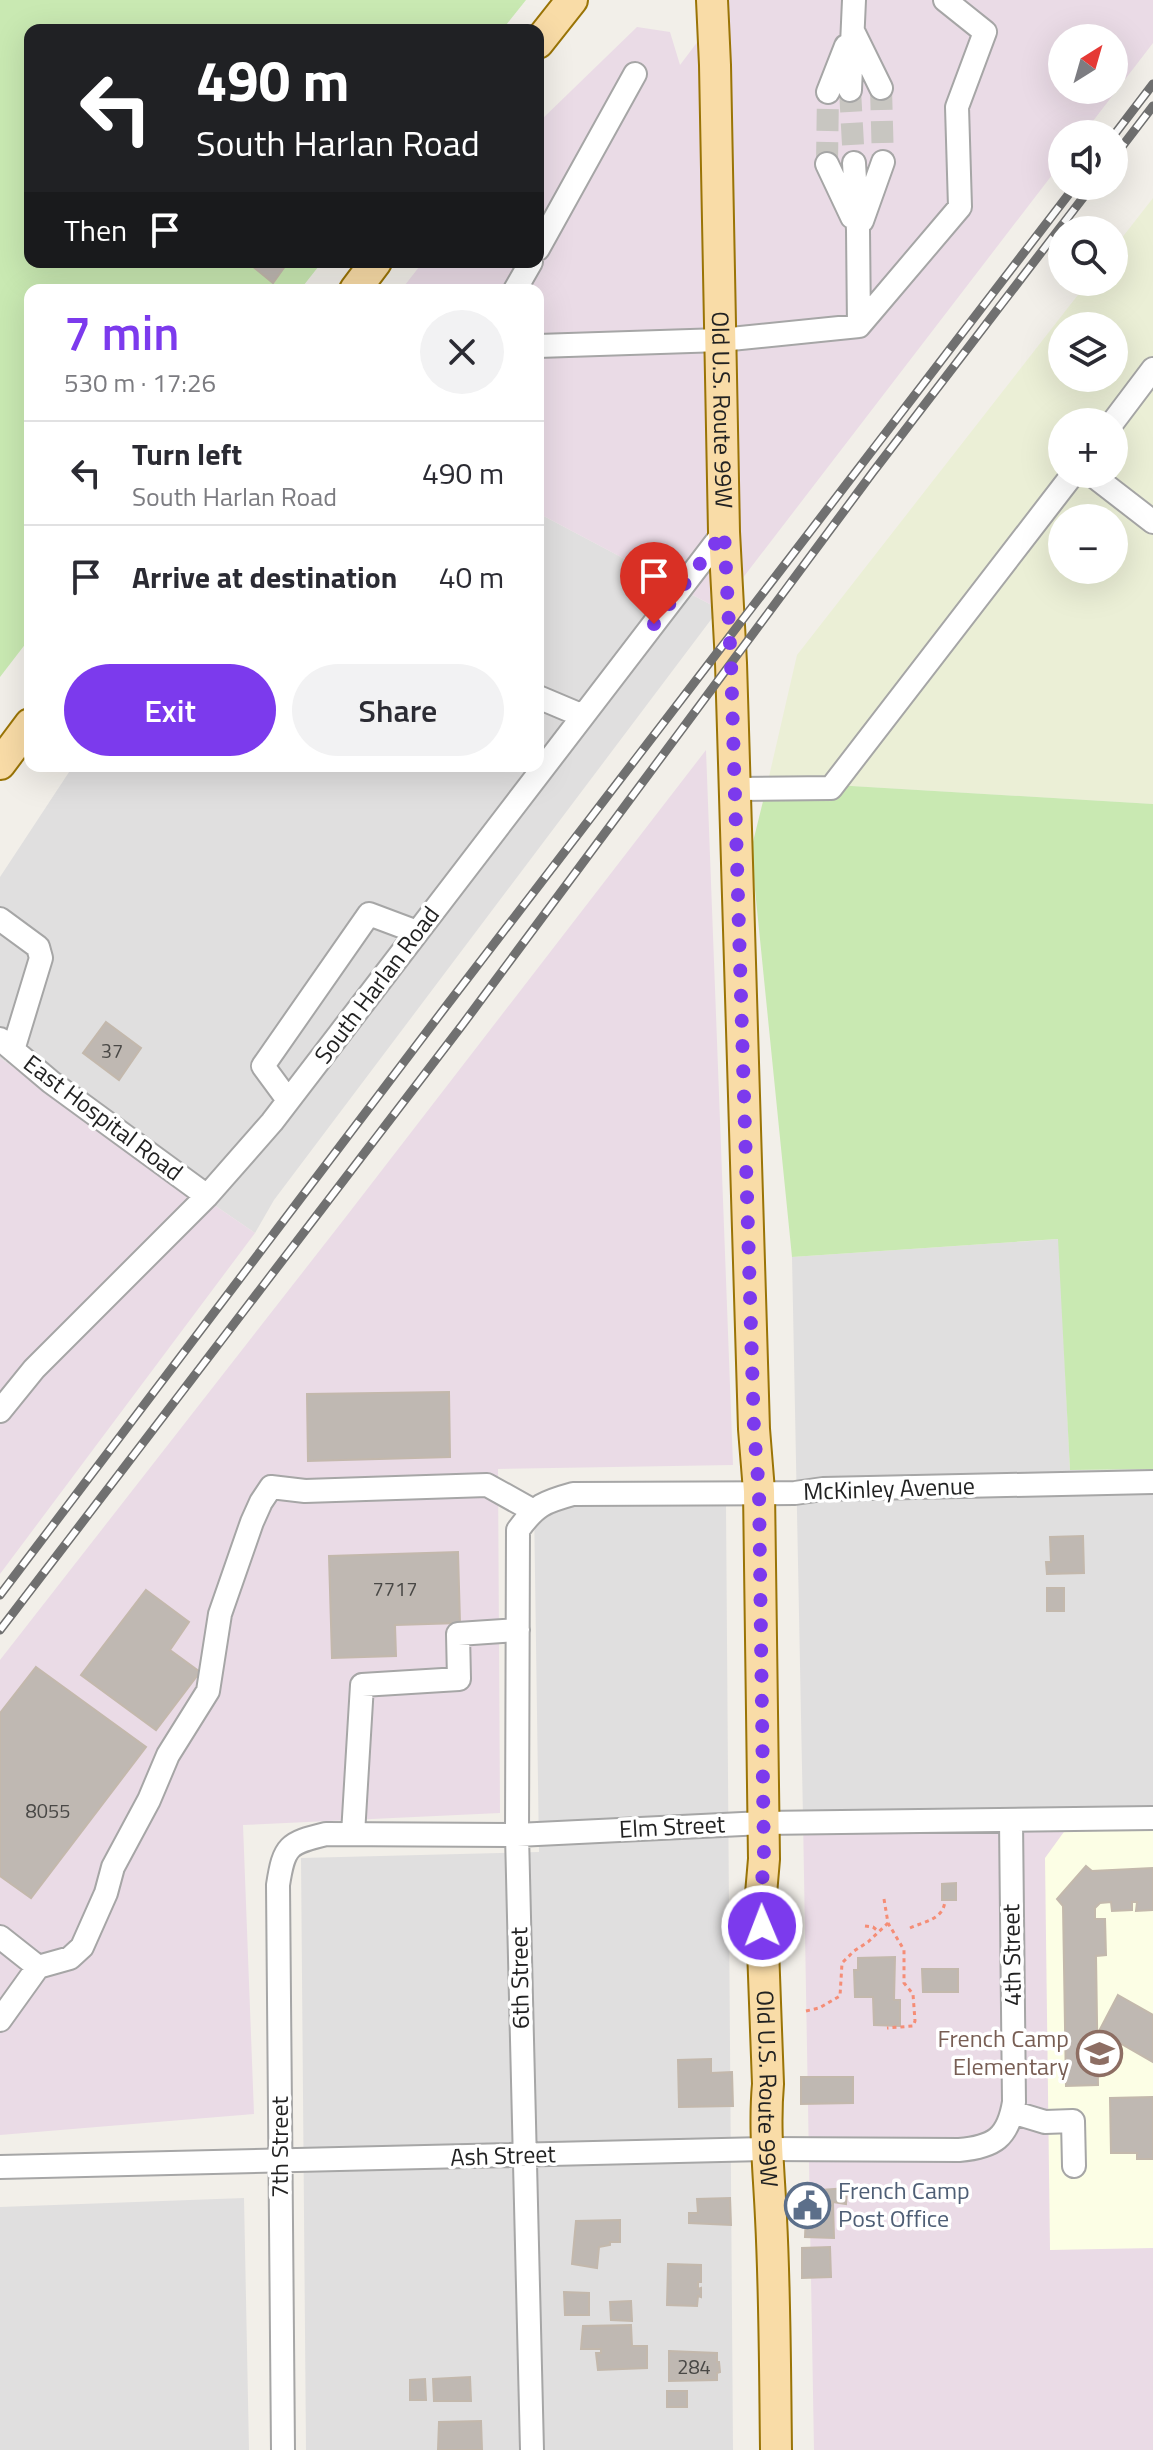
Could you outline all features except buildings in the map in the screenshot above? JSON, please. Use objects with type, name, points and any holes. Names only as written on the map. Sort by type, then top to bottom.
[{"type":"main road","points":[[544,36],[572,3]]},
{"type":"main road","name":"Old U.S. Route 99W","points":[[711,4],[715,65],[724,532],[735,789],[754,1429],[759,1491],[764,1859],[761,1894],[776,2450]]},
{"type":"main road","points":[[0,764],[24,732]]},
{"type":"street","points":[[850,90],[854,0]]},
{"type":"street","points":[[544,346],[721,340],[859,326],[960,207],[957,107],[985,32],[945,0]]},
{"type":"street","points":[[853,30],[881,88]]},
{"type":"street","points":[[828,92],[853,30]]},
{"type":"street","points":[[544,238],[635,74]]},
{"type":"street","points":[[858,230],[883,162]]},
{"type":"street","points":[[854,163],[859,326]]},
{"type":"street","points":[[827,164],[858,230]]},
{"type":"street","points":[[1124,408],[1153,369]]},
{"type":"street","points":[[735,789],[831,788],[1062,488]]},
{"type":"street","points":[[1109,488],[1153,522]]},
{"type":"street","name":"South Harlan Road","points":[[544,767],[724,532]]},
{"type":"street","points":[[544,700],[583,716]]},
{"type":"street","name":"South Harlan Road","points":[[0,1411],[34,1369],[207,1196],[288,1100],[540,772]]},
{"type":"street","points":[[288,1100],[263,1066],[369,914],[417,932]]},
{"type":"street","points":[[0,919],[38,947],[41,958],[6,1044]]},
{"type":"street","name":"East Hospital Road","points":[[6,1044],[51,1082],[207,1196]]},
{"type":"street","name":"McKinley Avenue","points":[[532,1510],[547,1501],[573,1494],[795,1493],[823,1489],[1153,1482]]},
{"type":"street","points":[[0,2020],[38,1967],[70,1958],[82,1947],[106,1893],[113,1867],[149,1800],[168,1755],[208,1691],[220,1614],[252,1522],[271,1487],[305,1491],[487,1485],[532,1510]]},
{"type":"street","name":"6th Street","points":[[532,1510],[518,1530],[517,1835],[532,2450]]},
{"type":"street","points":[[353,1834],[362,1685],[459,1679],[458,1634],[518,1630]]},
{"type":"street","name":"Elm Street","points":[[290,1847],[298,1840],[326,1834],[517,1835],[763,1823],[1153,1818]]},
{"type":"street","name":"4th Street","points":[[1003,2135],[1010,2124],[1012,2112],[1011,1821]]},
{"type":"street","name":"7th Street","points":[[283,2450],[278,1885],[281,1864],[290,1847]]},
{"type":"street","points":[[0,1937],[38,1967]]},
{"type":"street","points":[[1012,2112],[1045,2122],[1073,2121],[1074,2166]]},
{"type":"street","name":"Ash Street","points":[[0,2177],[959,2150],[990,2144],[1003,2135]]},
{"type":"street","name":"Ash Street","points":[[0,2167],[279,2167]]},
{"type":"path","points":[[884,1899],[888,1923],[904,1950],[904,1983],[913,1994],[915,2021],[913,2026],[887,2028]]},
{"type":"path","points":[[910,1928],[939,1915],[944,1909],[945,1900]]},
{"type":"path","points":[[806,2011],[840,1996],[842,1963],[888,1923]]},
{"type":"path","points":[[865,1926],[878,1931]]},
{"type":"shaded area","points":[[729,0],[1153,0],[1153,43],[1128,76],[1128,24],[1048,24],[1048,104],[1106,104],[1094,120],[1048,120],[1048,180],[719,609],[544,516],[544,284],[406,284],[418,268],[544,268],[544,117],[637,27],[670,32],[680,65]]},
{"type":"shaded area","points":[[1153,198],[1153,804],[768,781],[797,655],[1048,333],[1048,392],[1128,392],[1128,312],[1065,312],[1077,296],[1128,296],[1128,230]]},
{"type":"shaded area","points":[[544,516],[719,609],[274,1200],[255,1233],[0,1058],[0,877],[69,772],[544,772]]},
{"type":"shaded area","points":[[706,750],[733,1465],[498,1469],[500,1813],[243,1825],[254,2114],[0,2135],[0,1660]]},
{"type":"shaded area","points":[[0,1058],[255,1233],[0,1574]]},
{"type":"shaded area","points":[[1059,1239],[1070,1470],[1153,1469],[1153,1813],[803,1818],[792,1257]]},
{"type":"shaded area","points":[[534,1504],[726,1505],[733,2450],[306,2450],[301,1858],[539,1852]]},
{"type":"shaded area","points":[[1153,1813],[1153,2450],[814,2450],[803,1818]]},
{"type":"shaded area","name":"French Camp Elementary","points":[[1153,1827],[1153,2248],[1050,2250],[1045,1858],[1066,1829]]},
{"type":"shaded area","points":[[244,2198],[249,2450],[0,2450],[0,2207]]},
{"type":"green space","points":[[0,0],[526,0],[507,24],[24,24],[24,268],[317,268],[305,284],[24,284],[24,646],[0,677]]},
{"type":"green space","points":[[768,781],[1153,804],[1153,1469],[1070,1470],[1058,1239],[792,1257],[751,850]]},
{"type":"tunnel","points":[[881,88],[883,162]]},
{"type":"tunnel","points":[[850,90],[854,163]]},
{"type":"tunnel","points":[[827,164],[828,92]]},
{"type":"railway","points":[[1125,120],[1153,84]]},
{"type":"railway","points":[[1128,139],[1153,106]]},
{"type":"railway","points":[[0,1595],[444,1009],[1064,200]]},
{"type":"railway","points":[[0,1630],[463,1024],[873,472],[1081,200]]},
{"type":"place","name":"French Camp Elementary","points":[[1100,2053]]},
{"type":"place","name":"French Camp Post Office","points":[[807,2205]]},
{"type":"route","points":[[654,624],[724,532],[731,663],[754,1429],[759,1491],[764,1859],[762,1926]]}]
